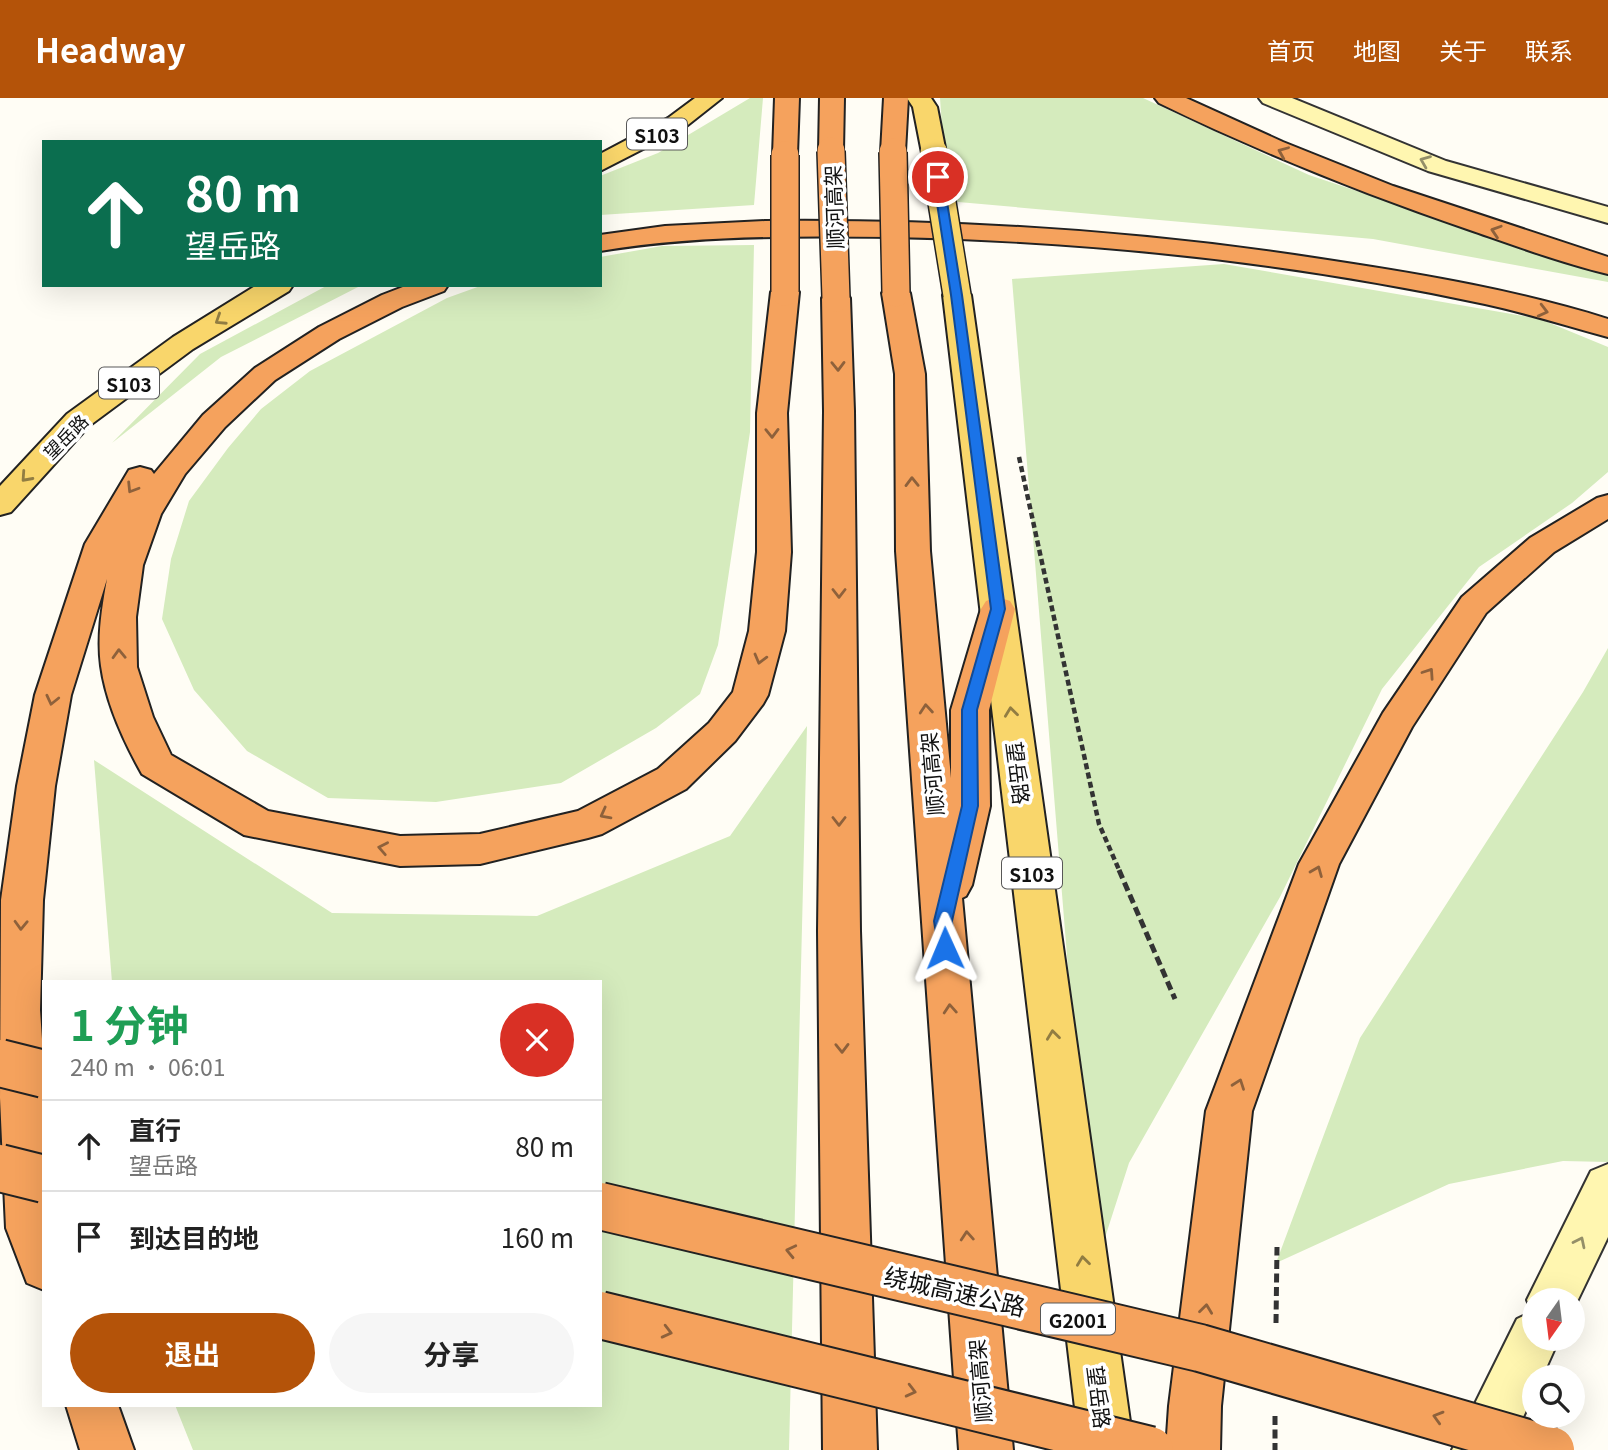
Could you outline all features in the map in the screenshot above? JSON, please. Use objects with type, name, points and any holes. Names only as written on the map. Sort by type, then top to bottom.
[{"type":"highway","points":[[429,287],[392,301],[329,333],[265,374],[214,421],[172,470],[145,514],[126,565],[118,617],[119,667],[134,717],[156,764],[258,824],[400,851],[480,849],[588,823],[672,779],[722,732],[750,695],[767,631],[774,552],[772,413],[785,292],[787,98]]},
{"type":"highway","name":"顺河高架","points":[[832,98],[831,152],[839,411],[839,931],[850,1450]]},
{"type":"highway","name":"顺河高架","points":[[896,98],[893,152],[896,293],[910,374],[914,551],[986,1450]]},
{"type":"highway","points":[[1167,98],[1227,128],[1344,178],[1472,223],[1608,266]]},
{"type":"highway","points":[[602,230],[713,219],[803,216],[960,218],[1069,225],[1166,233],[1277,247],[1608,302]]},
{"type":"highway","points":[[602,243],[688,233],[800,228],[950,229],[1078,237],[1305,264],[1454,288],[1608,328]]},
{"type":"highway","points":[[42,1262],[30,1228],[18,1010],[22,900],[36,786],[53,695],[102,544],[130,491],[165,439],[222,388],[276,346],[338,310],[390,287]]},
{"type":"highway","points":[[1193,1450],[1195,1406],[1230,1111],[1319,864],[1396,722],[1474,606],[1542,545],[1608,505]]},
{"type":"highway","points":[[943,921],[970,806],[970,710],[998,609]]},
{"type":"highway","points":[[0,1063],[42,1074]]},
{"type":"highway","points":[[0,1168],[42,1178]]},
{"type":"highway","name":"绕城高速公路","points":[[602,1206],[1200,1348],[1550,1450]]},
{"type":"highway","points":[[602,1315],[1150,1450]]},
{"type":"highway","points":[[93,1407],[107,1450]]},
{"type":"main road","name":"S103","points":[[602,163],[676,124],[710,98]]},
{"type":"main road","name":"望岳路","points":[[919,98],[925,107],[934,153],[957,295],[1107,1450]]},
{"type":"main road","name":"望岳路","points":[[0,505],[78,420],[183,343],[275,287]]},
{"type":"street","points":[[1271,98],[1437,166],[1608,215]]},
{"type":"street","points":[[1558,1288],[1608,1185]]},
{"type":"street","points":[[1479,1450],[1528,1351]]},
{"type":"path","points":[[1016,445],[1100,824],[1175,999]]},
{"type":"green space","points":[[750,98],[763,98],[754,205],[602,215],[602,175],[658,153]]},
{"type":"green space","points":[[940,98],[1143,98],[1309,175],[1608,275],[1608,282],[1373,239],[947,201]]},
{"type":"green space","points":[[754,245],[750,432],[718,645],[700,694],[656,728],[561,783],[436,802],[328,798],[247,751],[194,690],[162,619],[171,559],[189,501],[228,448],[261,409],[310,371],[447,298],[477,287],[602,287],[602,257],[662,246]]},
{"type":"green space","points":[[1224,264],[1540,319],[1608,347],[1608,472],[1572,503],[1479,567],[1382,689],[1280,897],[1129,1163],[1093,1275],[1012,279]]},
{"type":"green space","points":[[324,287],[358,287],[221,357],[112,443],[200,354]]},
{"type":"green space","points":[[1608,648],[1608,1162],[1563,1161],[1449,1184],[1276,1263],[1360,1038],[1583,692]]},
{"type":"green space","points":[[807,726],[789,1450],[193,1450],[176,1407],[602,1407],[602,980],[112,980],[94,760],[332,913],[537,916],[730,836]]},
{"type":"route","points":[[938,177],[957,295],[998,609],[970,710],[970,806],[943,921],[945,948]]}]
